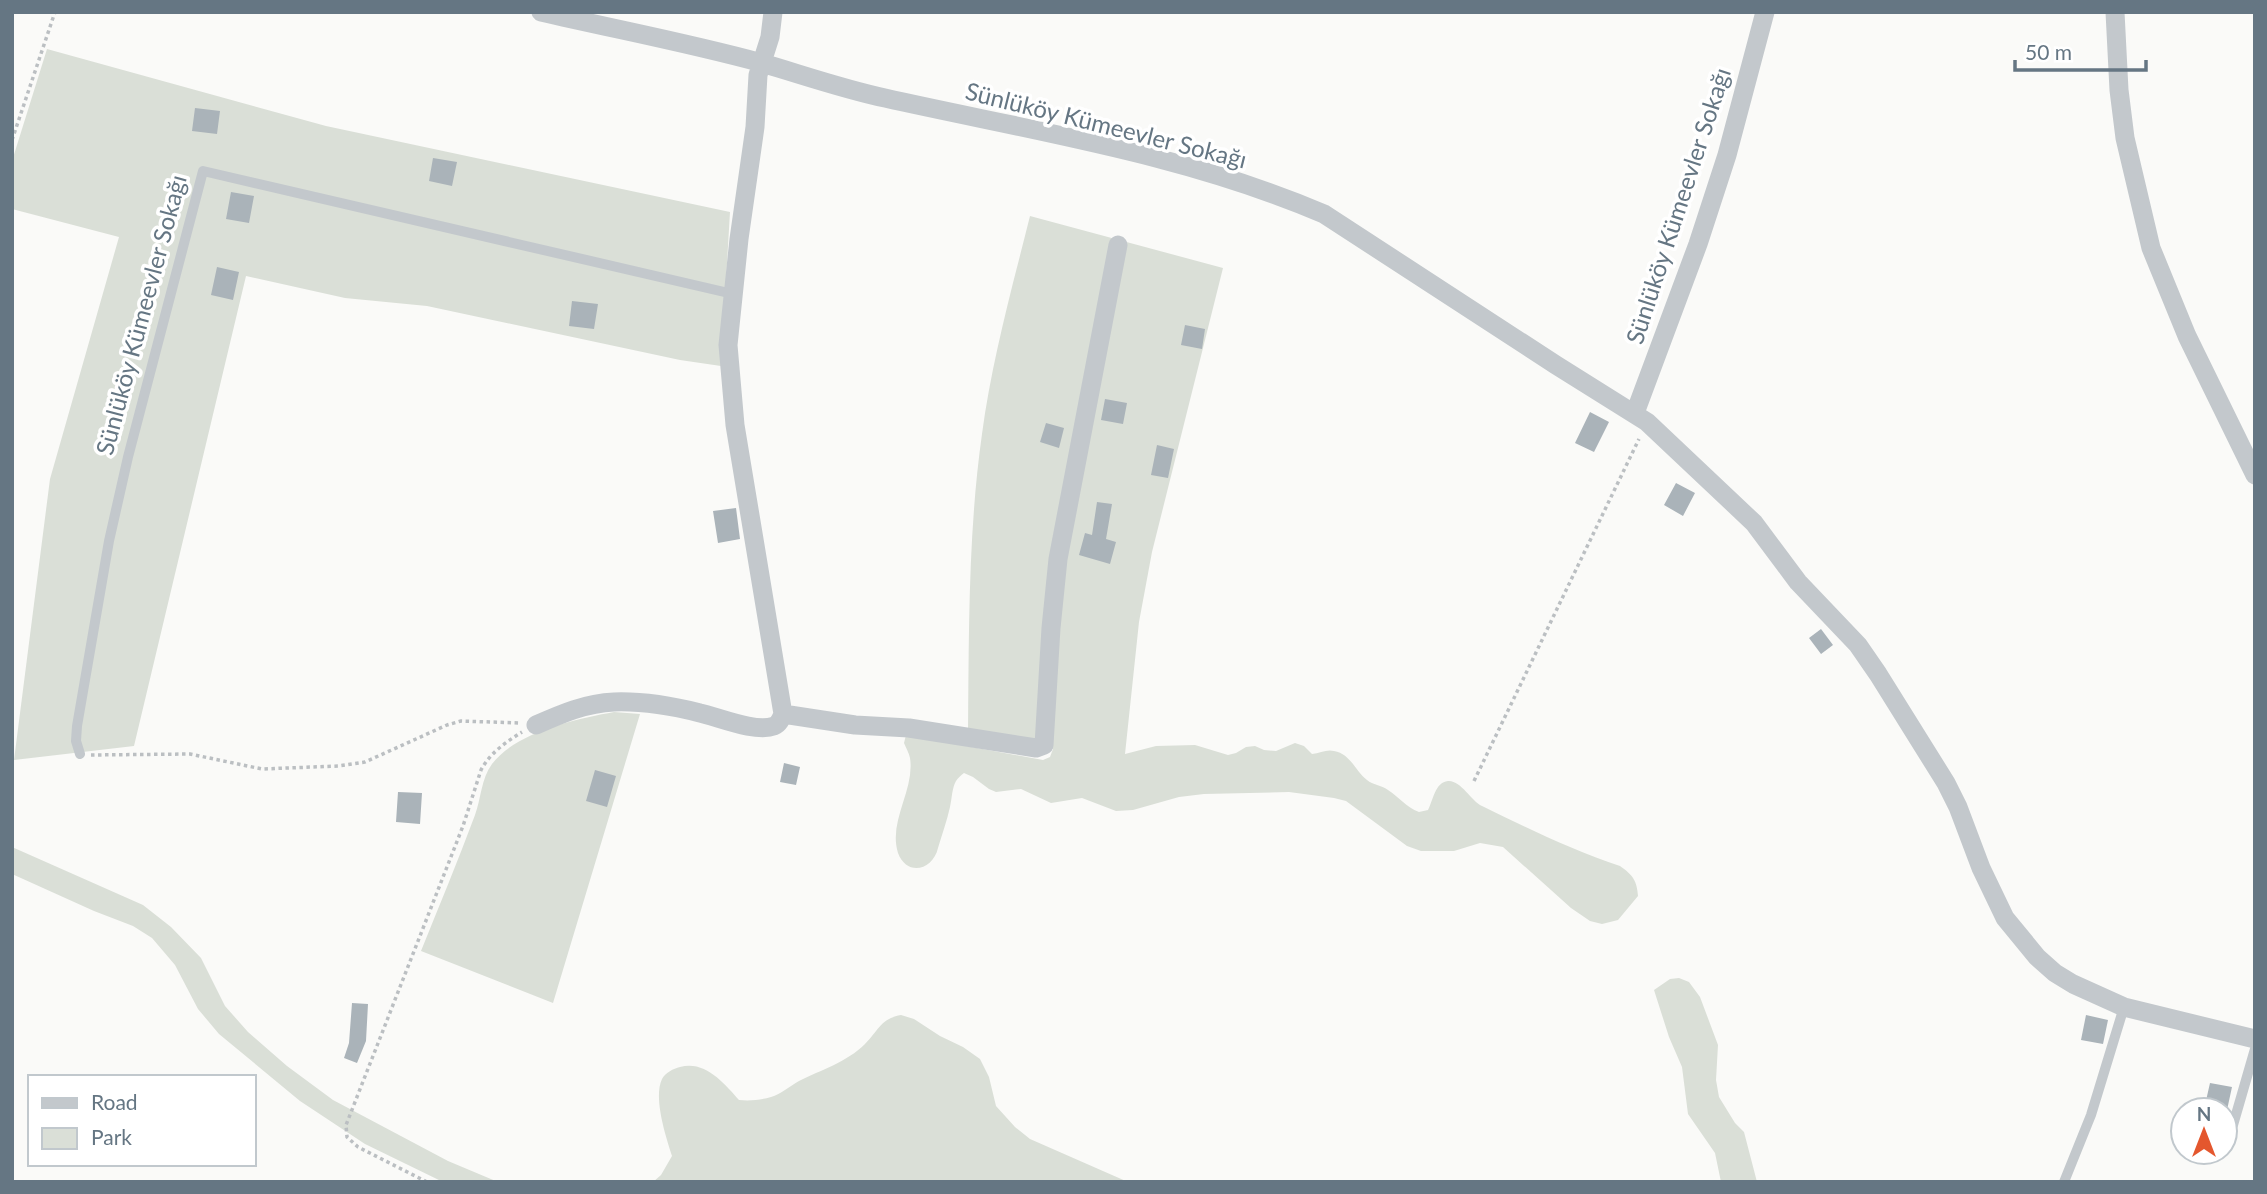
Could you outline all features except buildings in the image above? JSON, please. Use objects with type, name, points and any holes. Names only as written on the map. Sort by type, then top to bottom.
[{"type":"street","name":"Sünlüköy Kümeevler Sokağı","points":[[541,12],[761,63],[880,97],[1079,139],[1203,171],[1293,201],[1324,214],[1353,231],[1641,418],[1754,523],[1798,582],[1858,645],[1946,783],[1996,902],[2021,939],[2054,973],[2124,1007],[2255,1039]]},
{"type":"street","points":[[536,725],[571,710],[612,702],[632,702],[685,710],[764,728],[780,722],[783,714],[731,395],[728,345],[754,140],[758,75],[770,37],[773,12]]},
{"type":"street","name":"Sünlüköy Kümeevler Sokağı","points":[[1641,418],[1727,155],[1765,12]]},
{"type":"street","points":[[2115,12],[2119,90],[2125,138],[2151,248],[2188,336],[2255,475]]},
{"type":"street","points":[[783,714],[855,725],[909,728],[1039,748],[1044,745],[1058,559],[1118,245]]},
{"type":"lane","name":"Sünlüköy Kümeevler Sokağı","points":[[80,754],[76,741],[77,726],[109,541],[147,378],[203,172],[733,294]]},
{"type":"lane","points":[[2064,1182],[2091,1115],[2124,1007]]},
{"type":"lane","points":[[2239,1104],[2255,1049]]},
{"type":"path","points":[[12,140],[55,12]]},
{"type":"path","points":[[1474,781],[1641,418]]},
{"type":"path","points":[[80,754],[190,754],[262,769],[338,766],[365,762],[461,721],[536,725]]},
{"type":"path","points":[[427,1182],[358,1147],[347,1137],[346,1125],[463,826],[481,770],[485,762],[507,742],[536,725]]},
{"type":"green space","points":[[47,49],[326,126],[730,212],[721,366],[680,360],[427,306],[345,298],[246,276],[134,746],[14,760],[50,479],[119,237],[12,209],[12,161]]},
{"type":"green space","points":[[1030,216],[1223,268],[1152,552],[1139,622],[1125,754],[1156,746],[1195,745],[1228,755],[1246,747],[1255,746],[1276,751],[1295,743],[1304,746],[1312,754],[1329,750],[1340,753],[1349,759],[1367,780],[1385,788],[1419,812],[1428,810],[1440,785],[1453,782],[1482,806],[1624,869],[1635,882],[1638,896],[1618,920],[1602,924],[1590,921],[1571,908],[1503,847],[1480,843],[1454,851],[1421,851],[1407,846],[1346,801],[1289,792],[1204,794],[1179,797],[1133,810],[1116,811],[1082,798],[1051,803],[1021,789],[996,792],[964,773],[955,784],[935,856],[926,866],[920,868],[913,868],[902,861],[898,853],[896,829],[911,770],[904,743],[906,735],[1043,760],[1050,757],[1053,749],[968,733],[970,583],[977,471],[991,379]]},
{"type":"green space","points":[[614,712],[640,714],[553,1003],[421,951],[469,832],[492,764],[516,743],[531,735],[565,723]]},
{"type":"green space","points":[[12,847],[143,905],[171,927],[201,958],[225,1006],[248,1032],[287,1066],[333,1100],[448,1161],[498,1182],[443,1182],[365,1144],[300,1101],[219,1034],[198,1009],[175,965],[152,938],[133,926],[12,874]]},
{"type":"green space","points":[[1679,978],[1689,982],[1700,997],[1718,1045],[1716,1080],[1719,1097],[1744,1132],[1757,1182],[1721,1182],[1715,1153],[1688,1114],[1682,1067],[1654,990],[1670,979]]},
{"type":"green space","points":[[901,1015],[914,1019],[980,1059],[989,1077],[996,1106],[1030,1139],[1128,1182],[653,1182],[661,1175],[672,1156],[661,1118],[659,1096],[662,1079],[670,1071],[680,1067],[698,1067],[713,1074],[739,1100],[767,1098],[850,1056],[865,1044],[884,1022]]}]
